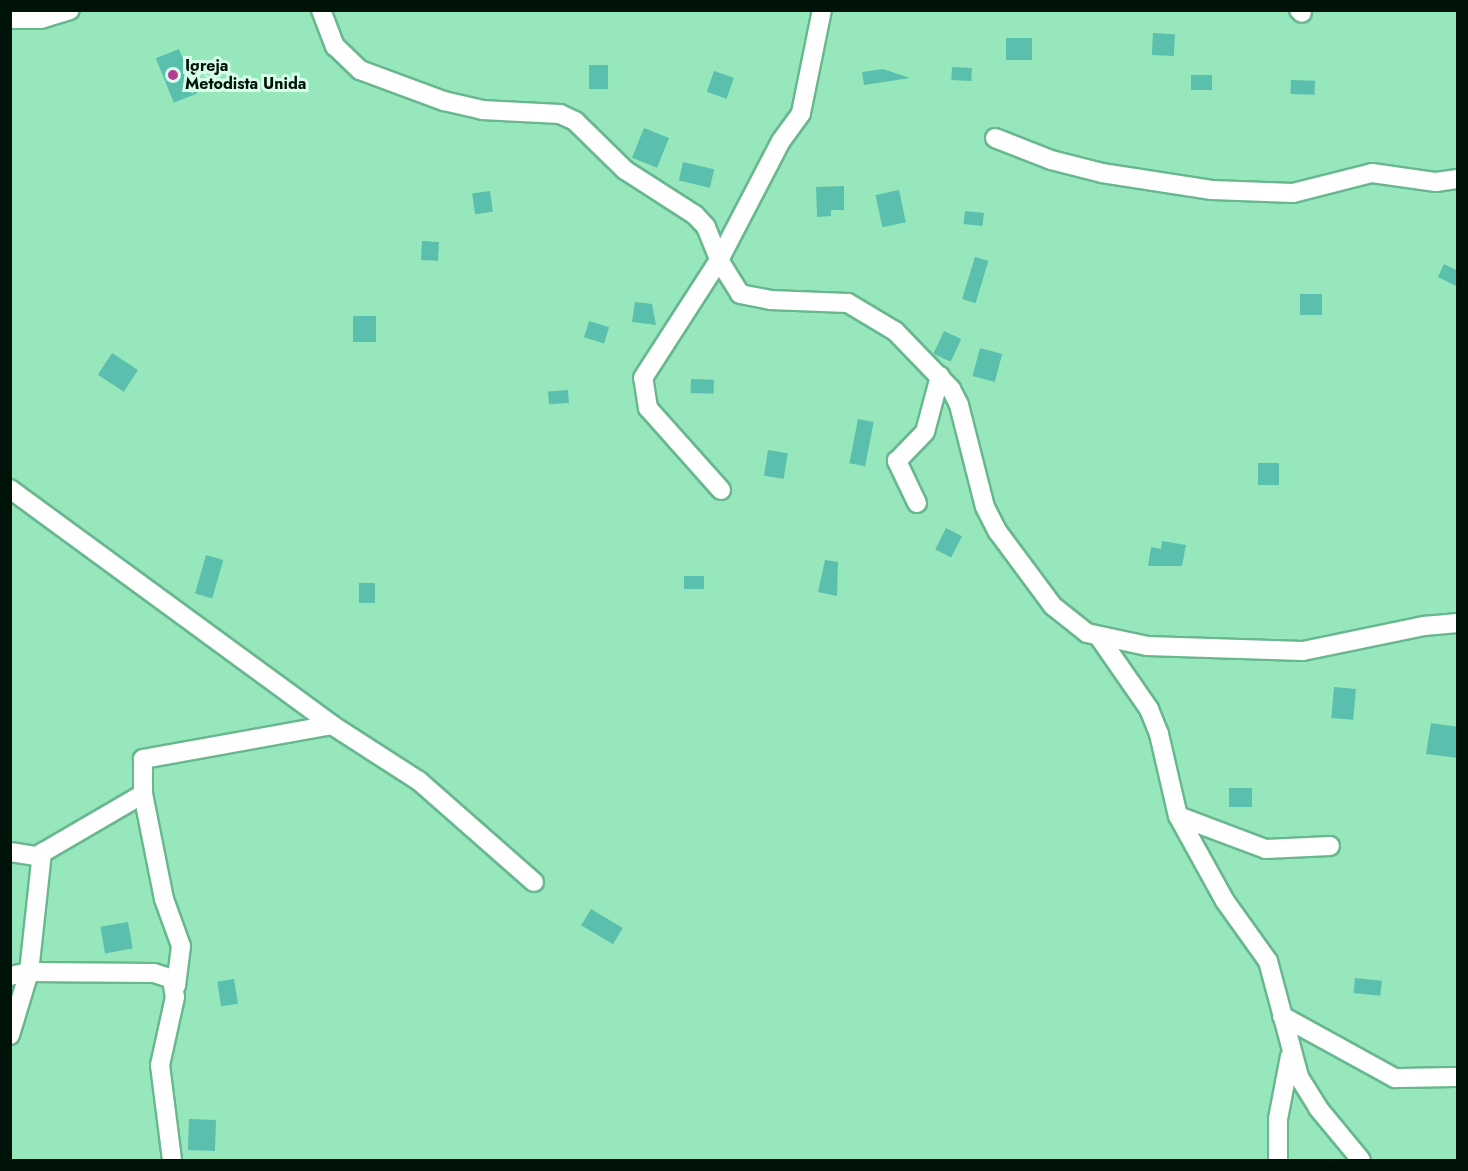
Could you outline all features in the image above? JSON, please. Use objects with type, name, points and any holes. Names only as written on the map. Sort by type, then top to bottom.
[{"type":"street","points":[[10,19],[41,19],[70,10]]},
{"type":"street","points":[[321,10],[335,46],[360,70],[444,101],[482,110],[568,117],[625,170],[695,215],[706,227],[734,289],[750,298],[836,301],[862,308],[895,331],[940,376],[959,405],[985,507],[998,532],[1066,620],[1099,637],[1147,646],[1303,651],[1424,626],[1458,623]]},
{"type":"street","points":[[721,490],[688,449],[657,421],[648,408],[641,387],[643,378],[719,260],[781,141],[801,113],[822,10]]},
{"type":"street","points":[[995,138],[1051,160],[1190,188],[1266,194],[1293,193],[1372,173],[1436,182],[1458,179]]},
{"type":"street","points":[[917,503],[897,461],[925,432],[940,376]]},
{"type":"street","points":[[10,489],[332,725],[419,781],[534,882]]},
{"type":"street","points":[[1099,637],[1149,709],[1178,816],[1225,901],[1268,961],[1278,986],[1290,1056],[1318,1108],[1361,1161]]},
{"type":"street","points":[[172,1161],[160,1065],[176,986],[181,946],[164,899],[142,794],[141,765],[147,757],[332,725]]},
{"type":"street","points":[[10,1035],[28,972],[40,857],[44,850],[142,794]]},
{"type":"street","points":[[1178,816],[1255,847],[1284,850],[1330,846]]},
{"type":"street","points":[[10,852],[40,857]]},
{"type":"street","points":[[10,976],[28,972],[164,974],[176,986]]},
{"type":"street","points":[[1282,1016],[1395,1078],[1458,1077]]},
{"type":"street","points":[[1278,1161],[1278,1119],[1290,1056]]},
{"type":"building","points":[[1153,33],[1175,34],[1174,56],[1152,55]]},
{"type":"building","points":[[1006,38],[1032,38],[1032,60],[1006,60]]},
{"type":"building","points":[[179,49],[197,94],[174,103],[156,58]]},
{"type":"building","points":[[589,65],[608,65],[608,89],[589,89]]},
{"type":"building","points":[[952,67],[972,68],[971,81],[951,80]]},
{"type":"building","points":[[883,69],[910,78],[864,85],[862,72]]},
{"type":"building","points":[[714,71],[734,78],[727,99],[707,92]]},
{"type":"building","points":[[1191,75],[1212,75],[1212,90],[1191,90]]},
{"type":"building","points":[[1291,80],[1315,81],[1314,95],[1291,94]]},
{"type":"building","points":[[644,128],[669,138],[657,168],[632,158]]},
{"type":"building","points":[[683,162],[714,169],[710,188],[679,181]]},
{"type":"building","points":[[844,186],[844,210],[831,210],[831,216],[817,217],[816,187]]},
{"type":"building","points":[[899,190],[906,222],[882,227],[876,195]]},
{"type":"building","points":[[490,191],[493,212],[475,214],[472,194]]},
{"type":"building","points":[[965,211],[984,213],[983,226],[964,224]]},
{"type":"building","points":[[422,241],[439,242],[438,261],[421,260]]},
{"type":"building","points":[[975,257],[988,261],[976,303],[962,299]]},
{"type":"building","points":[[1444,264],[1458,271],[1458,287],[1438,277]]},
{"type":"building","points":[[1300,294],[1322,294],[1322,315],[1300,315]]},
{"type":"building","points":[[635,302],[652,304],[656,325],[632,322]]},
{"type":"building","points":[[353,316],[376,316],[376,342],[353,342]]},
{"type":"building","points":[[589,321],[609,327],[604,343],[584,337]]},
{"type":"building","points":[[944,331],[961,339],[951,362],[933,354]]},
{"type":"building","points":[[980,348],[1002,354],[995,382],[972,376]]},
{"type":"building","points":[[112,353],[138,370],[124,392],[98,375]]},
{"type":"building","points":[[691,379],[714,380],[713,394],[691,393]]},
{"type":"building","points":[[568,390],[569,403],[549,404],[548,391]]},
{"type":"building","points":[[858,419],[874,422],[865,466],[849,463]]},
{"type":"building","points":[[768,450],[788,453],[784,479],[764,476]]},
{"type":"building","points":[[1258,463],[1279,463],[1279,485],[1258,485]]},
{"type":"building","points":[[946,528],[962,536],[951,558],[935,549]]},
{"type":"building","points":[[1162,541],[1186,545],[1182,566],[1148,566],[1151,547],[1161,549]]},
{"type":"building","points":[[206,555],[223,560],[212,598],[195,593]]},
{"type":"building","points":[[825,560],[838,562],[837,596],[818,592]]},
{"type":"building","points":[[684,576],[704,576],[704,589],[684,589]]},
{"type":"building","points":[[359,583],[375,583],[375,603],[359,603]]},
{"type":"building","points":[[1334,687],[1356,689],[1353,720],[1331,718]]},
{"type":"building","points":[[1431,723],[1458,727],[1458,758],[1426,754]]},
{"type":"building","points":[[1229,788],[1252,788],[1252,807],[1229,807]]},
{"type":"building","points":[[591,909],[623,928],[613,944],[581,925]]},
{"type":"building","points":[[128,922],[133,949],[105,953],[100,927]]},
{"type":"building","points":[[1355,978],[1382,981],[1380,996],[1353,993]]},
{"type":"building","points":[[234,979],[238,1004],[221,1006],[217,982]]},
{"type":"building","points":[[189,1119],[216,1120],[215,1151],[188,1150]]},
{"type":"place","name":"Igreja Metodista Unida","points":[[173,75]]}]
